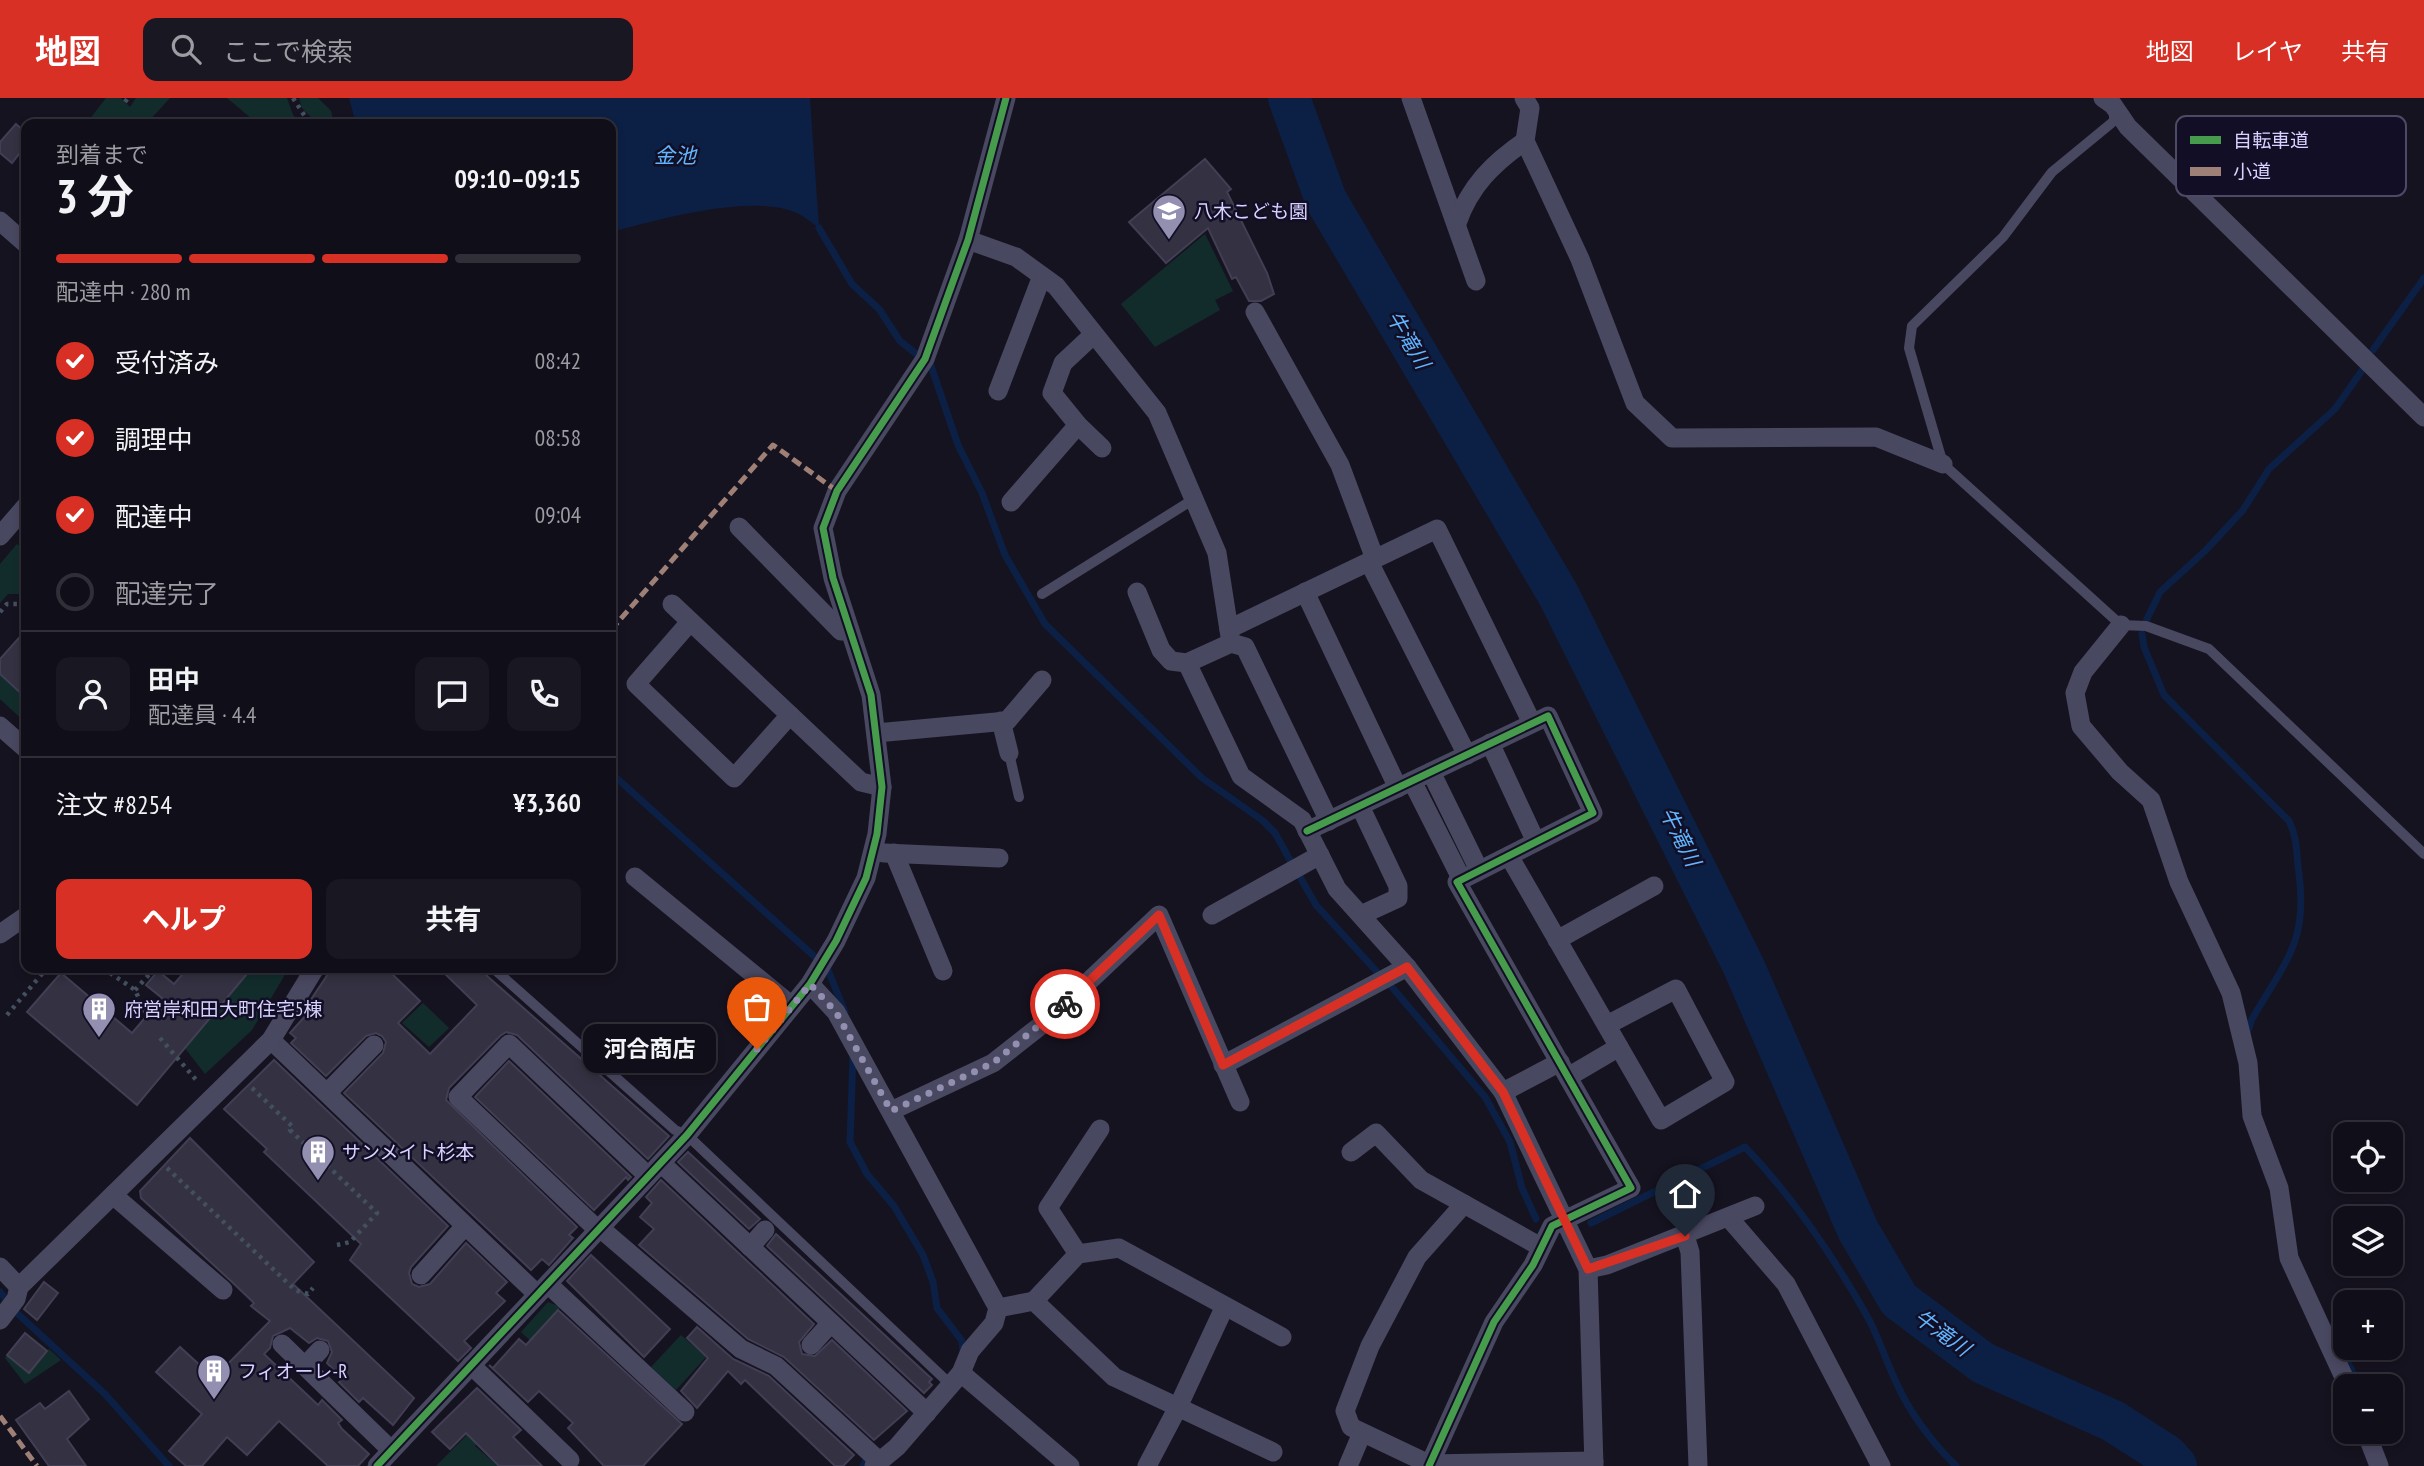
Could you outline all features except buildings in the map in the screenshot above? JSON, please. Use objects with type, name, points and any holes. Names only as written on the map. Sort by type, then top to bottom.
[{"type":"street","points":[[377,1466],[687,1135],[810,984],[836,942],[866,878],[873,852],[882,787],[876,733],[871,695],[833,578],[824,528],[836,491],[925,359],[968,240],[1006,98]]},
{"type":"street","points":[[1411,98],[1476,281]]},
{"type":"street","points":[[1524,98],[1530,108],[1525,141],[1580,258],[1635,403],[1672,438],[1876,437],[1943,464]]},
{"type":"street","points":[[2111,100],[2128,127],[2176,173]]},
{"type":"street","points":[[1457,223],[1477,183],[1500,158],[1525,141]]},
{"type":"street","points":[[2199,196],[2389,379],[2424,417]]},
{"type":"street","points":[[0,221],[21,240]]},
{"type":"street","points":[[968,240],[1016,257],[1056,286],[1157,413],[1217,553],[1230,636],[1245,647],[1329,821]]},
{"type":"street","points":[[998,391],[1042,276]]},
{"type":"street","points":[[1255,312],[1340,465],[1372,560],[1467,755]]},
{"type":"street","points":[[1093,335],[1063,363],[1052,393],[1077,425],[1102,448]]},
{"type":"street","points":[[1011,502],[1077,425]]},
{"type":"street","points":[[0,536],[21,512]]},
{"type":"street","points":[[739,527],[841,631],[850,631]]},
{"type":"street","points":[[1137,592],[1161,650],[1171,661],[1187,663],[1305,593],[1437,529],[1532,723]]},
{"type":"street","points":[[1305,593],[1405,784],[1462,880]]},
{"type":"street","points":[[672,604],[861,782],[882,787]]},
{"type":"street","points":[[690,622],[636,684],[734,778],[790,715]]},
{"type":"street","points":[[2121,625],[2083,672],[2075,694],[2081,726],[2120,772],[2151,800],[2179,882],[2231,993],[2248,1063],[2252,1116],[2278,1188],[2289,1258],[2344,1374]]},
{"type":"street","points":[[1187,663],[1241,776],[1302,820],[1337,889],[1407,967],[1503,1092],[1588,1269],[1594,1463],[1429,1465],[1351,1427],[1345,1411],[1370,1346],[1417,1257],[1464,1204]]},
{"type":"street","points":[[876,733],[1007,721],[1042,680]]},
{"type":"street","points":[[1307,831],[1548,716],[1593,813],[1457,882],[1631,1188],[1552,1226],[1494,1322],[1429,1465]]},
{"type":"street","points":[[1001,722],[1009,753]]},
{"type":"street","points":[[0,726],[21,745]]},
{"type":"street","points":[[1490,743],[1536,842]]},
{"type":"street","points":[[1431,772],[1479,870]]},
{"type":"street","points":[[1360,806],[1398,886],[1398,898],[1361,915]]},
{"type":"street","points":[[873,852],[999,858]]},
{"type":"street","points":[[894,853],[943,971]]},
{"type":"street","points":[[1212,915],[1320,855]]},
{"type":"street","points":[[1509,856],[1661,1120],[1725,1082],[1676,989],[1607,1025]]},
{"type":"street","points":[[635,877],[792,1006]]},
{"type":"street","points":[[1557,940],[1654,886]]},
{"type":"street","points":[[891,1111],[993,1063],[1049,1019],[1159,915],[1240,1102]]},
{"type":"street","points":[[0,934],[21,919]]},
{"type":"street","points":[[1223,1065],[1407,967]]},
{"type":"street","points":[[10,1305],[113,1195],[271,1040],[312,973]]},
{"type":"street","points":[[810,984],[836,1012],[998,1308],[994,1323],[970,1351],[956,1379],[897,1447],[876,1463],[776,1366],[741,1349],[599,1229],[458,1097],[509,1044],[750,1247],[926,1413]]},
{"type":"street","points":[[271,1040],[466,1226],[685,1412]]},
{"type":"street","points":[[327,1093],[374,1045]]},
{"type":"street","points":[[1503,1092],[1619,1047]]},
{"type":"street","points":[[1078,1254],[1048,1208],[1100,1129]]},
{"type":"street","points":[[1351,1152],[1376,1133],[1421,1180],[1541,1247]]},
{"type":"street","points":[[113,1195],[223,1290]]},
{"type":"street","points":[[1588,1269],[1685,1236],[1755,1206]]},
{"type":"street","points":[[1729,1218],[1786,1284],[1881,1466]]},
{"type":"street","points":[[421,1275],[466,1226]]},
{"type":"street","points":[[750,1247],[765,1230]]},
{"type":"street","points":[[1685,1236],[1690,1252],[1698,1466]]},
{"type":"street","points":[[998,1308],[1034,1301],[1078,1254],[1119,1248],[1282,1337]]},
{"type":"street","points":[[0,1268],[10,1305]]},
{"type":"street","points":[[1034,1301],[1114,1377],[1273,1452]]},
{"type":"street","points":[[1147,1466],[1225,1306]]},
{"type":"street","points":[[811,1345],[831,1323]]},
{"type":"street","points":[[282,1344],[391,1450]]},
{"type":"street","points":[[305,1366],[320,1350]]},
{"type":"street","points":[[471,1365],[570,1460]]},
{"type":"street","points":[[956,1379],[1070,1466]]},
{"type":"street","points":[[1348,1466],[1362,1433]]},
{"type":"street","points":[[2371,1444],[2379,1466]]},
{"type":"lane","points":[[2111,100],[2114,121],[2052,172],[2003,237],[1912,326],[1909,348],[1943,464],[2121,625],[2146,625],[2209,649],[2424,854]]},
{"type":"lane","points":[[1042,594],[1194,499]]},
{"type":"lane","points":[[1009,753],[1019,797]]},
{"type":"lane","points":[[499,973],[675,1130],[687,1135],[956,1379]]},
{"type":"path","points":[[293,98],[307,119]]},
{"type":"path","points":[[0,612],[7,604],[21,604]]},
{"type":"path","points":[[7,1015],[43,973]]},
{"type":"path","points":[[113,973],[135,990],[147,1016]]},
{"type":"path","points":[[135,990],[150,973]]},
{"type":"path","points":[[160,1038],[202,1088]]},
{"type":"path","points":[[238,1074],[377,1213],[350,1242],[337,1245]]},
{"type":"path","points":[[154,1155],[295,1290],[308,1294],[313,1288]]},
{"type":"green space","points":[[106,98],[121,98],[130,107],[136,98],[170,98],[151,119],[90,119]]},
{"type":"green space","points":[[227,98],[287,98],[297,119],[252,119]]},
{"type":"green space","points":[[299,98],[318,98],[331,111],[333,119],[313,119],[302,108]]},
{"type":"green space","points":[[1205,234],[1233,291],[1215,300],[1220,310],[1155,347],[1121,304]]},
{"type":"green space","points":[[17,544],[21,548],[21,594],[8,594],[0,603],[0,564]]},
{"type":"green space","points":[[0,674],[21,693],[21,718],[0,699]]},
{"type":"green space","points":[[248,973],[286,973],[252,1030],[205,1074],[184,1047]]},
{"type":"green space","points":[[423,1003],[449,1028],[429,1047],[402,1023]]},
{"type":"green space","points":[[548,1302],[561,1307],[537,1333],[580,1372],[579,1386],[521,1332]]},
{"type":"green space","points":[[681,1335],[706,1357],[676,1390],[651,1367]]},
{"type":"green space","points":[[49,1349],[61,1360],[25,1384],[5,1358],[7,1355],[29,1373]]},
{"type":"green space","points":[[492,1427],[475,1446],[498,1466],[436,1466],[466,1436],[461,1431]]},
{"type":"water","name":"金池","points":[[349,98],[810,98],[819,228],[797,213],[755,206],[704,210],[616,231],[616,119],[355,119]]},
{"type":"waterway","name":"牛滝川","points":[[1289,98],[1326,200],[1558,594],[1744,967],[1858,1230],[1899,1300],[1983,1363],[2113,1421],[2166,1455],[2176,1466]]},
{"type":"waterway","points":[[819,228],[852,284],[879,309],[900,341],[915,353]]},
{"type":"waterway","points":[[2373,350],[2424,278]]},
{"type":"waterway","points":[[931,366],[958,445],[982,493],[1005,555],[1045,624],[1202,778],[1262,820],[1275,833],[1290,860]]},
{"type":"waterway","points":[[2146,621],[2160,592],[2205,551],[2243,510],[2269,469],[2335,409],[2363,369]]},
{"type":"waterway","points":[[2142,634],[2144,647],[2164,695],[2289,821],[2294,834],[2301,897],[2297,935],[2284,966],[2252,1019],[2248,1031]]},
{"type":"waterway","points":[[616,778],[815,957]]},
{"type":"waterway","points":[[1300,877],[1316,905],[1378,973]]},
{"type":"waterway","points":[[828,970],[845,1012]]},
{"type":"waterway","points":[[1391,986],[1485,1097],[1510,1142],[1522,1188],[1536,1219]]},
{"type":"waterway","points":[[853,1055],[850,1142],[867,1174],[894,1206],[923,1255],[933,1282],[937,1308],[962,1341],[963,1352]]},
{"type":"waterway","points":[[1591,1223],[1745,1147],[1780,1186],[1826,1249],[1871,1324],[1909,1407],[1931,1438],[1956,1466]]},
{"type":"waterway","points":[[0,1292],[18,1314],[105,1394],[169,1466]]},
{"type":"waterway","points":[[2331,1327],[2353,1374]]},
{"type":"waterway","points":[[863,1466],[865,1462]]},
{"type":"marked path","points":[[616,624],[773,445],[837,491]]},
{"type":"marked path","points":[[0,1416],[37,1466]]},
{"type":"cycle path","points":[[377,1466],[687,1135],[810,984],[836,941],[866,878],[877,834],[882,787],[871,695],[833,578],[823,528],[837,491],[925,359],[968,240],[1006,98]]},
{"type":"cycle path","points":[[1307,831],[1548,716],[1593,813],[1457,882],[1631,1188],[1552,1226],[1533,1265],[1494,1322],[1429,1466]]},
{"type":"way so far","points":[[757,1049],[810,984],[836,1012],[891,1111],[993,1063],[1065,1004]]},
{"type":"place","name":"八木こども園","points":[[1169,241]]},
{"type":"place","name":"府営岸和田大町住宅5棟","points":[[99,1039]]},
{"type":"place","name":"河合商店","points":[[757,1049]]},
{"type":"place","name":"サンメイト杉本","points":[[318,1182]]},
{"type":"place","name":"フィオーレ-R","points":[[214,1401]]},
{"type":"route","points":[[1065,1004],[1159,915],[1223,1065],[1407,967],[1503,1092],[1588,1269],[1607,1265],[1685,1236]]}]
